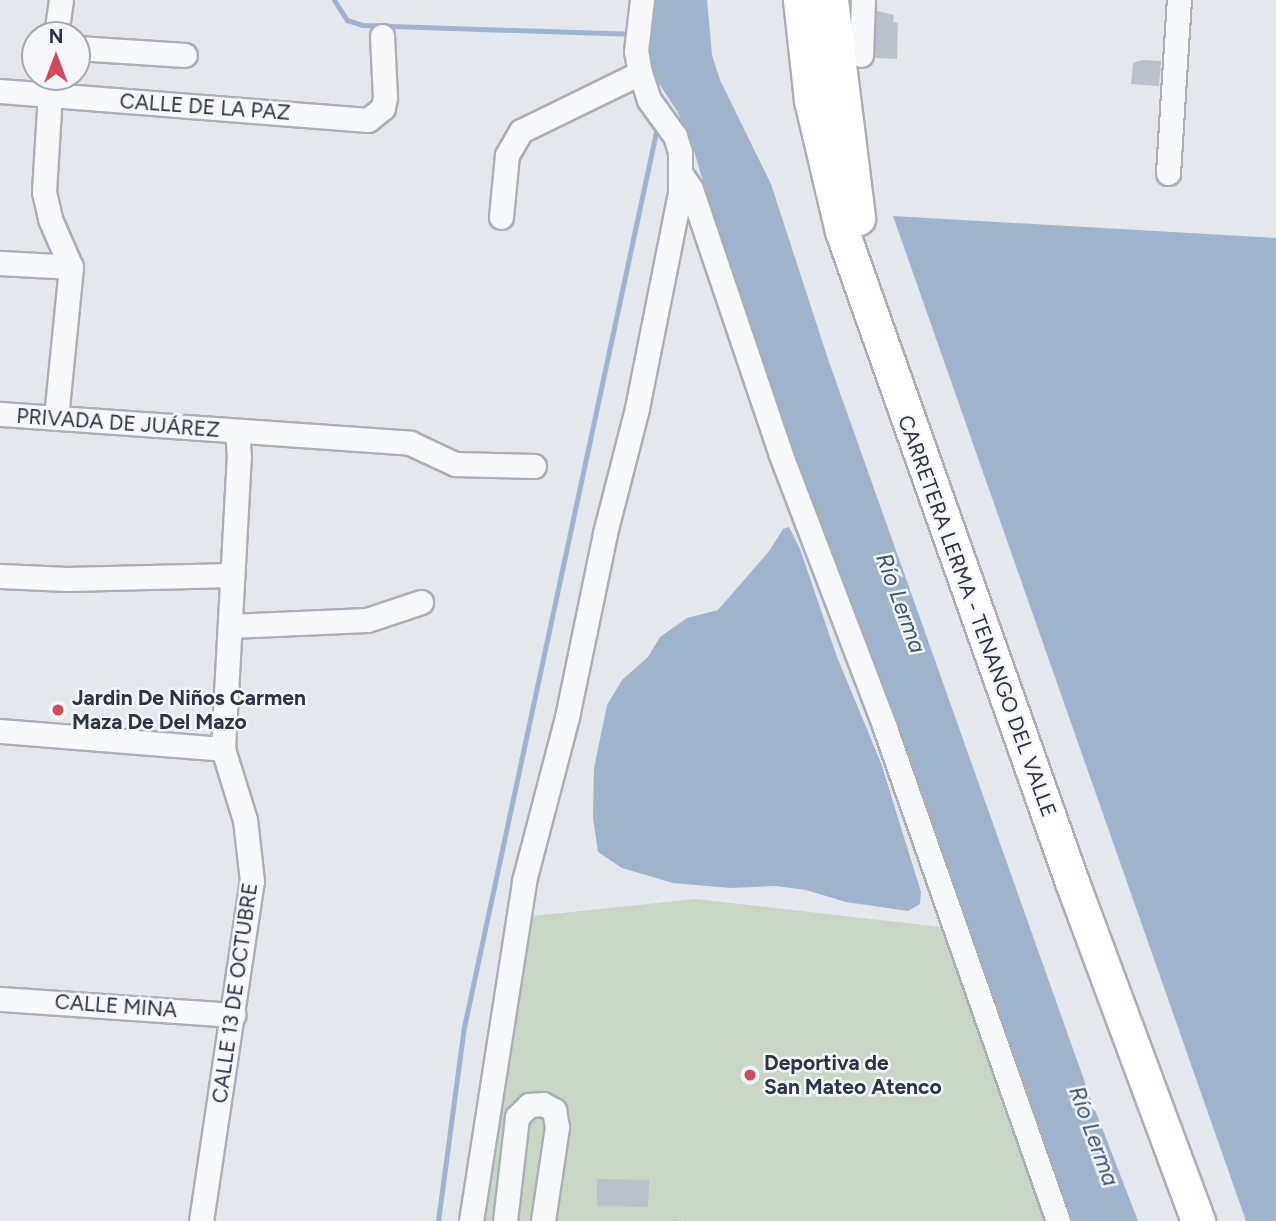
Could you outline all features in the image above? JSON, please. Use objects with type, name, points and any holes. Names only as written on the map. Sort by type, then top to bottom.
[{"type":"highway","name":"CARRETERA LERMA - TENANGO DEL VALLE","points":[[800,0],[811,100],[842,231],[869,314],[1067,869],[1198,1221]]},
{"type":"highway","points":[[831,0],[860,228],[889,323],[1221,1221]]},
{"type":"street","points":[[58,21],[61,0]]},
{"type":"street","points":[[471,1221],[524,881],[567,717],[605,533],[638,408],[681,174],[675,136],[649,100],[640,73],[636,51],[642,0]]},
{"type":"street","points":[[861,55],[863,0]]},
{"type":"street","points":[[1168,173],[1179,0]]},
{"type":"street","name":"CALLE DE LA PAZ","points":[[91,90],[368,120],[383,108],[385,97],[382,36]]},
{"type":"street","points":[[91,49],[185,55]]},
{"type":"street","points":[[501,217],[507,155],[521,131],[640,73]]},
{"type":"street","name":"CALLE DE LA PAZ","points":[[0,91],[21,88]]},
{"type":"street","points":[[50,91],[44,192],[50,219],[71,267],[56,417]]},
{"type":"street","points":[[681,174],[691,189],[781,455],[885,728],[1058,1221]]},
{"type":"street","points":[[0,263],[71,267]]},
{"type":"street","name":"PRIVADA DE JUÁREZ","points":[[0,414],[410,443],[455,464],[534,466]]},
{"type":"street","name":"CALLE 13 DE OCTUBRE","points":[[201,1221],[252,881],[246,820],[223,749],[239,458],[237,432]]},
{"type":"street","points":[[0,576],[67,579],[232,575]]},
{"type":"street","points":[[230,626],[367,620],[421,602]]},
{"type":"street","points":[[0,731],[223,749]]},
{"type":"street","name":"CALLE MINA","points":[[0,999],[233,1015]]},
{"type":"street","points":[[505,1221],[517,1117],[528,1105],[543,1104],[554,1110],[557,1127],[543,1221]]},
{"type":"path","points":[[673,1221],[686,1221]]},
{"type":"green space","name":"Deportiva de San Mateo Atenco","points":[[696,899],[949,928],[1053,1221],[476,1221],[523,917]]},
{"type":"water","name":"Río Lerma","points":[[652,0],[707,0],[712,55],[720,80],[771,184],[828,359],[1089,1094],[1138,1221],[1071,1221],[792,455],[729,270],[692,144],[677,111],[652,73],[649,58]]},
{"type":"water","points":[[893,216],[1276,238],[1276,1221],[1246,1221]]},
{"type":"water","points":[[789,527],[800,549],[837,657],[881,763],[921,892],[920,904],[908,911],[846,902],[806,890],[776,886],[730,888],[673,883],[622,868],[598,852],[593,818],[594,768],[607,705],[622,680],[648,657],[660,637],[687,618],[718,610],[770,550],[783,529]]},
{"type":"building","points":[[877,11],[894,15],[893,22],[898,23],[897,59],[874,58]]},
{"type":"building","points":[[1142,60],[1161,61],[1159,86],[1131,84],[1133,63]]},
{"type":"building","points":[[597,1179],[649,1180],[648,1207],[597,1206]]},
{"type":"waterway","points":[[334,0],[347,20],[362,25],[629,34]]},
{"type":"waterway","points":[[438,1221],[464,1027],[658,123]]},
{"type":"place","name":"Jardin De Niños Carmen Maza De Del Mazo","points":[[58,710]]},
{"type":"place","name":"Deportiva de San Mateo Atenco","points":[[750,1075]]}]
